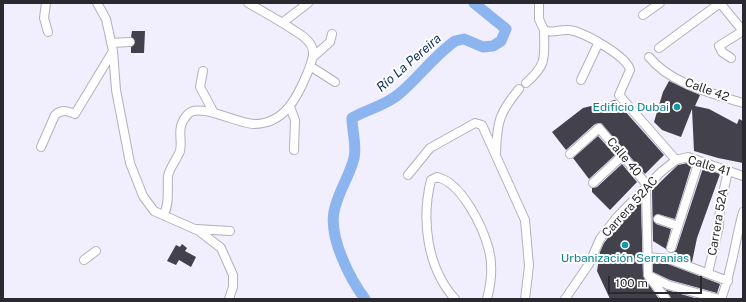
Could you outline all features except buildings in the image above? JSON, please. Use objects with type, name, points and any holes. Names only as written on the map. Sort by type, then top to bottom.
[{"type":"street","points":[[46,3],[44,18],[48,32]]},
{"type":"street","points":[[97,3],[106,19],[112,47],[116,90],[130,163],[142,196],[154,211],[164,214],[194,229],[212,239],[221,248],[233,274],[233,287],[229,299]]},
{"type":"street","points":[[164,214],[168,204],[169,173],[180,150],[179,135],[183,121],[189,112],[194,110],[214,113],[246,123],[268,123],[278,118],[290,107],[300,90],[310,66],[313,57],[313,49],[307,40],[248,3]]},
{"type":"street","points":[[282,23],[308,3]]},
{"type":"street","points":[[496,156],[499,118],[506,105],[522,86],[542,67],[545,56],[544,30],[539,19],[540,3]]},
{"type":"street","points":[[643,15],[660,3]]},
{"type":"street","points":[[659,48],[720,3],[743,30],[719,46],[722,52],[731,58]]},
{"type":"street","points":[[544,30],[549,32],[567,30],[576,32],[617,53],[626,61],[630,70],[619,95],[676,160]]},
{"type":"street","points":[[313,57],[330,42],[332,34]]},
{"type":"street","points":[[40,147],[59,111],[64,110],[75,114],[112,47],[130,42]]},
{"type":"street","points":[[581,80],[598,44]]},
{"type":"street","name":"Calle 42","points":[[649,57],[657,67],[691,87],[743,102]]},
{"type":"street","points":[[310,66],[335,82]]},
{"type":"street","points":[[203,71],[200,88],[214,113]]},
{"type":"street","points":[[290,107],[295,120],[294,150]]},
{"type":"street","points":[[408,175],[430,148],[475,123],[482,125],[525,220],[529,266],[525,299]]},
{"type":"street","name":"Calle 40","points":[[570,154],[599,128],[623,155],[647,187],[648,275]]},
{"type":"street","points":[[592,183],[623,155]]},
{"type":"street","name":"Calle 41","points":[[676,160],[688,157],[743,176]]},
{"type":"street","name":"Carrera 52AC","points":[[565,299],[585,271],[600,239],[617,217],[676,160]]},
{"type":"street","points":[[671,248],[699,161]]},
{"type":"street","name":"Carrera 52A","points":[[708,273],[719,226],[720,207],[728,171]]},
{"type":"street","points":[[455,299],[442,280],[435,264],[428,238],[426,217],[428,194],[431,180],[437,177],[454,187],[466,202],[481,229],[489,250],[491,270],[487,299]]},
{"type":"street","points":[[648,275],[668,285],[720,299],[728,280],[737,233],[743,212]]},
{"type":"street","points":[[658,219],[678,226]]},
{"type":"street","points":[[194,229],[230,231]]},
{"type":"street","points":[[84,260],[96,251]]},
{"type":"street","points":[[647,257],[669,259],[728,280]]},
{"type":"street","points":[[648,275],[666,299]]},
{"type":"waterway","name":"Río La Pereira","points":[[365,299],[353,281],[342,258],[333,222],[336,205],[350,171],[355,153],[352,118],[394,98],[406,88],[440,53],[455,41],[464,39],[483,47],[493,46],[501,41],[506,29],[474,3]]},
{"type":"place","name":"Edificio Dubai","points":[[677,107]]},
{"type":"place","name":"Urbanización Serranias","points":[[625,245]]}]
